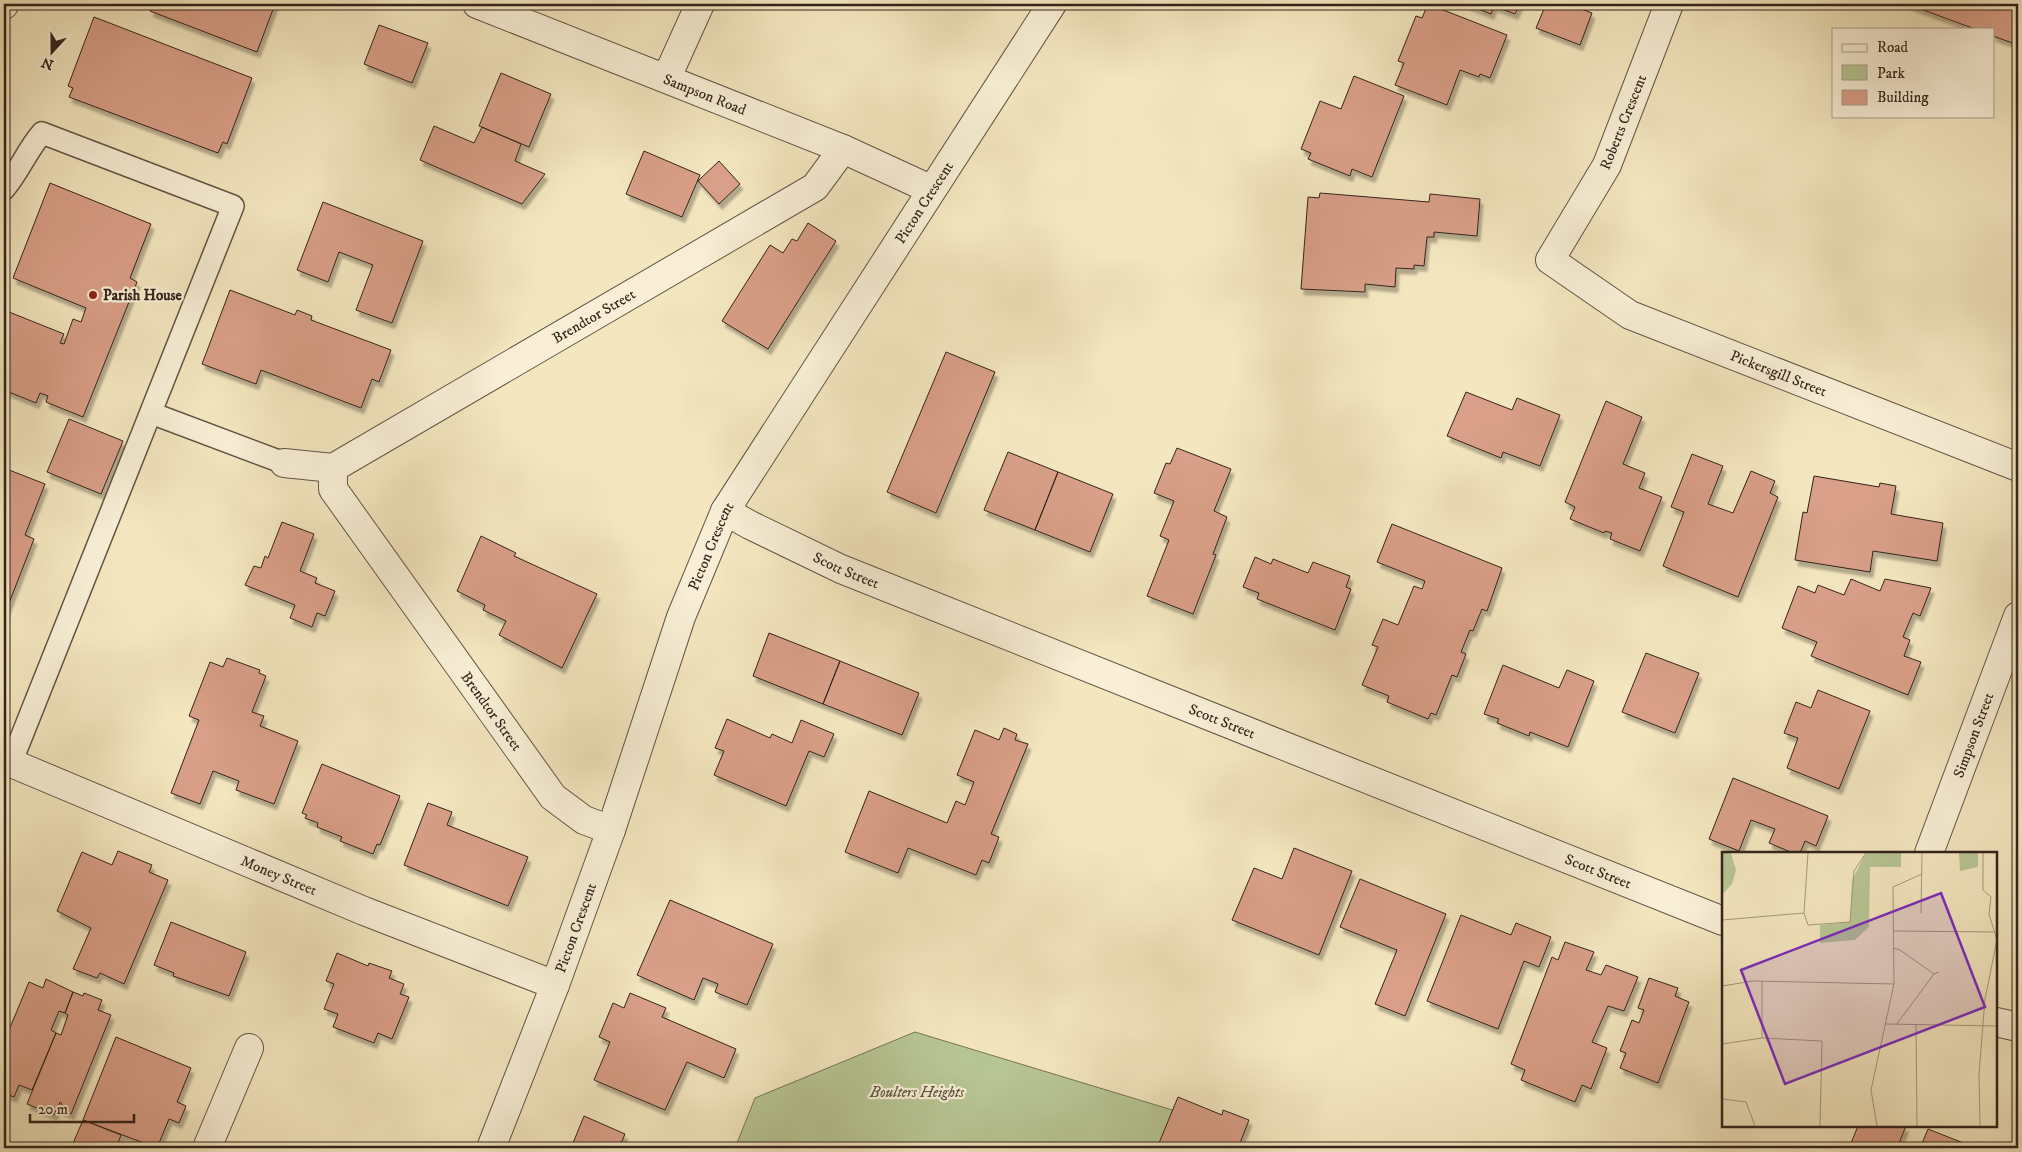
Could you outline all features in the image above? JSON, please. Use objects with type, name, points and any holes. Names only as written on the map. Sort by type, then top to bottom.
[{"type":"street","name":"Sampson Road","points":[[477,4],[666,77],[843,149],[930,189]]},
{"type":"street","points":[[666,77],[700,4]]},
{"type":"street","name":"Picton Crescent","points":[[491,1148],[555,985],[611,830],[681,618],[725,511],[930,189],[1052,4]]},
{"type":"street","name":"Roberts Crescent","points":[[1550,260],[1607,165],[1669,4]]},
{"type":"street","name":"Brendtor Street","points":[[611,830],[584,820],[554,796],[333,489],[332,468],[814,187],[843,149]]},
{"type":"street","name":"Pickersgill Street","points":[[1550,260],[1630,316],[2018,467]]},
{"type":"street","points":[[284,463],[332,468]]},
{"type":"street","name":"Scott Street","points":[[725,511],[842,569],[1722,921]]},
{"type":"street","name":"Simpson Street","points":[[1929,852],[2018,616]]},
{"type":"street","name":"Money Street","points":[[7,761],[364,911],[555,985]]},
{"type":"street","points":[[1997,1022],[2018,1027]]},
{"type":"street","points":[[207,1148],[249,1048]]},
{"type":"lane","points":[[7,761],[151,413],[233,206],[42,132],[9,183]]},
{"type":"lane","points":[[151,413],[284,463]]},
{"type":"green space","name":"Boulters Heights","points":[[915,1032],[1235,1129],[1227,1148],[735,1148],[755,1098]]},
{"type":"building","points":[[153,4],[275,4],[257,52],[150,11]]},
{"type":"building","points":[[1428,4],[1507,35],[1490,78],[1480,74],[1479,77],[1460,70],[1447,105],[1395,85],[1404,63],[1398,61],[1416,16],[1422,18]]},
{"type":"building","points":[[1466,4],[1520,4],[1515,14],[1494,6],[1491,14]]},
{"type":"building","points":[[1546,4],[1568,4],[1592,13],[1580,45],[1536,28]]},
{"type":"building","points":[[1907,4],[2018,4],[2018,45],[1994,36],[1994,28],[1972,28]]},
{"type":"building","points":[[94,17],[252,78],[227,144],[223,142],[218,153],[69,97],[73,88],[68,86]]},
{"type":"building","points":[[379,25],[428,43],[412,83],[364,64]]},
{"type":"building","points":[[501,73],[551,94],[529,147],[479,126]]},
{"type":"building","points":[[1354,76],[1404,96],[1372,177],[1352,169],[1350,176],[1308,159],[1311,153],[1301,149],[1320,101],[1341,109]]},
{"type":"building","points":[[434,126],[474,143],[482,127],[521,144],[515,161],[545,174],[522,204],[420,160]]},
{"type":"building","points":[[644,151],[700,175],[682,217],[626,194]]},
{"type":"building","points":[[719,161],[740,184],[719,204],[698,181]]},
{"type":"building","name":"Parish House","points":[[50,183],[151,224],[130,278],[137,282],[83,417],[46,402],[48,396],[40,393],[36,403],[4,390],[4,310],[64,334],[60,343],[64,344],[73,319],[81,322],[86,308],[13,278]]},
{"type":"building","points":[[1320,193],[1429,202],[1430,194],[1480,199],[1477,236],[1434,232],[1434,237],[1427,237],[1424,266],[1414,265],[1414,269],[1396,268],[1395,287],[1365,284],[1365,292],[1301,289],[1308,197],[1319,198]]},
{"type":"building","points":[[323,202],[423,241],[392,323],[356,310],[373,265],[339,252],[328,282],[297,270]]},
{"type":"building","points":[[808,223],[836,241],[768,349],[722,321],[770,245],[783,253],[792,239],[797,241]]},
{"type":"building","points":[[230,290],[295,315],[297,310],[312,316],[311,320],[391,350],[379,382],[372,379],[361,408],[261,370],[256,384],[202,364]]},
{"type":"building","points":[[946,352],[995,372],[936,513],[887,492]]},
{"type":"building","points":[[1466,392],[1512,410],[1517,398],[1560,415],[1540,466],[1503,452],[1501,458],[1447,436]]},
{"type":"building","points":[[1606,401],[1642,417],[1623,464],[1645,473],[1639,488],[1662,497],[1640,551],[1610,539],[1612,533],[1605,531],[1604,533],[1570,519],[1575,507],[1565,502]]},
{"type":"building","points":[[69,419],[123,441],[101,494],[47,472]]},
{"type":"building","points":[[1177,448],[1231,469],[1214,511],[1227,517],[1213,554],[1216,555],[1193,614],[1147,596],[1169,540],[1160,536],[1174,501],[1154,493],[1166,463],[1170,464]]},
{"type":"building","points":[[1008,452],[1058,472],[1035,530],[984,510]]},
{"type":"building","points":[[1692,454],[1723,466],[1708,504],[1733,513],[1751,471],[1775,481],[1770,493],[1778,497],[1738,597],[1663,566],[1684,512],[1671,507]]},
{"type":"building","points":[[4,468],[45,484],[25,535],[34,539],[4,616]]},
{"type":"building","points":[[1058,472],[1113,494],[1090,552],[1035,530]]},
{"type":"building","points":[[1814,476],[1879,487],[1880,483],[1896,486],[1891,514],[1943,523],[1937,561],[1873,551],[1870,572],[1795,560],[1803,512],[1807,513]]},
{"type":"building","points":[[282,522],[314,534],[300,571],[317,578],[315,583],[335,591],[325,616],[317,613],[312,627],[290,618],[295,605],[245,585],[254,566],[261,568],[265,556],[268,558]]},
{"type":"building","points":[[1392,524],[1502,568],[1487,611],[1482,609],[1473,631],[1470,630],[1461,652],[1466,654],[1457,677],[1452,675],[1436,715],[1431,713],[1428,719],[1387,702],[1389,696],[1362,685],[1378,647],[1372,645],[1383,619],[1398,625],[1414,586],[1422,589],[1425,581],[1377,562]]},
{"type":"building","points":[[481,536],[516,553],[514,556],[597,594],[562,668],[499,635],[506,621],[483,610],[485,605],[457,591]]},
{"type":"building","points":[[1255,557],[1271,564],[1273,559],[1308,573],[1313,562],[1350,576],[1346,587],[1351,589],[1335,630],[1257,599],[1259,593],[1243,587]]},
{"type":"building","points":[[1851,579],[1880,591],[1885,579],[1931,588],[1920,616],[1913,613],[1903,637],[1910,640],[1904,656],[1921,662],[1908,695],[1811,656],[1817,642],[1782,628],[1798,586],[1815,593],[1818,585],[1844,595]]},
{"type":"building","points":[[769,633],[840,661],[823,704],[753,676]]},
{"type":"building","points":[[1646,653],[1699,673],[1675,733],[1622,712]]},
{"type":"building","points":[[227,658],[260,670],[259,673],[266,676],[252,712],[264,716],[260,726],[298,741],[274,804],[236,790],[239,781],[213,771],[200,804],[171,793],[199,720],[189,716],[210,662],[223,667]]},
{"type":"building","points":[[840,661],[919,693],[902,735],[823,704]]},
{"type":"building","points":[[1503,665],[1559,688],[1567,670],[1594,681],[1568,747],[1530,732],[1529,736],[1497,723],[1499,719],[1484,714]]},
{"type":"building","points":[[1818,690],[1870,711],[1839,789],[1787,768],[1798,738],[1784,733],[1796,702],[1811,708]]},
{"type":"building","points":[[727,719],[770,738],[772,734],[792,743],[801,720],[834,734],[824,757],[809,751],[786,806],[714,775],[724,751],[715,748]]},
{"type":"building","points":[[1004,728],[1017,734],[1015,740],[1028,744],[991,834],[999,837],[989,863],[982,860],[976,875],[908,848],[898,873],[845,852],[869,791],[947,823],[956,801],[965,805],[974,782],[957,775],[975,730],[999,740]]},
{"type":"building","points":[[322,764],[400,796],[380,845],[377,844],[373,854],[340,841],[342,837],[317,827],[318,823],[305,818],[307,815],[302,813]]},
{"type":"building","points":[[1733,778],[1828,816],[1816,846],[1805,841],[1800,852],[1791,852],[1769,843],[1775,829],[1751,820],[1739,851],[1709,839]]},
{"type":"building","points":[[428,803],[452,812],[447,825],[528,857],[508,906],[404,865]]},
{"type":"building","points":[[1294,848],[1352,871],[1319,955],[1232,920],[1254,868],[1282,879]]},
{"type":"building","points":[[118,851],[152,865],[149,872],[168,880],[124,984],[100,973],[97,978],[73,969],[91,928],[57,911],[82,852],[112,865]]},
{"type":"building","points":[[1360,879],[1446,914],[1405,1016],[1375,1004],[1397,950],[1340,927]]},
{"type":"building","points":[[670,900],[773,944],[747,1005],[715,992],[718,984],[703,978],[694,1000],[637,975]]},
{"type":"building","points":[[1461,915],[1511,935],[1516,923],[1551,937],[1539,967],[1524,961],[1498,1029],[1427,1001]]},
{"type":"building","points":[[171,922],[246,952],[229,996],[173,976],[174,973],[154,965]]},
{"type":"building","points":[[1565,942],[1594,952],[1586,970],[1601,975],[1606,965],[1638,977],[1624,1011],[1608,1006],[1592,1042],[1607,1048],[1591,1089],[1582,1085],[1575,1102],[1521,1080],[1525,1070],[1511,1064],[1552,957],[1558,960]]},
{"type":"building","points":[[337,953],[368,966],[369,963],[392,971],[389,978],[404,984],[400,994],[409,997],[392,1039],[378,1033],[374,1043],[333,1027],[338,1014],[324,1009],[334,984],[326,981]]},
{"type":"building","points":[[1649,978],[1678,988],[1675,996],[1689,1002],[1658,1083],[1620,1068],[1626,1053],[1620,1051],[1632,1020],[1639,1023],[1644,1010],[1638,1008]]},
{"type":"building","points":[[46,979],[73,992],[65,1013],[59,1011],[51,1030],[56,1033],[32,1090],[19,1085],[14,1097],[4,1093],[4,1042],[29,982],[43,988]]},
{"type":"building","points":[[73,992],[83,996],[84,993],[102,1000],[98,1010],[111,1015],[71,1114],[60,1110],[62,1104],[60,1102],[54,1115],[27,1104],[56,1033],[61,1035],[68,1015],[65,1013]]},
{"type":"building","points":[[630,993],[666,1008],[662,1017],[736,1049],[724,1078],[687,1062],[665,1110],[594,1080],[610,1042],[599,1037],[613,1003],[624,1008]]},
{"type":"building","points":[[116,1037],[191,1068],[177,1102],[186,1106],[179,1123],[169,1119],[157,1148],[83,1120]]},
{"type":"building","points":[[1178,1097],[1222,1115],[1223,1110],[1249,1120],[1238,1148],[1157,1148]]},
{"type":"building","points":[[584,1116],[625,1134],[619,1148],[571,1148]]},
{"type":"building","points":[[83,1120],[121,1135],[116,1148],[71,1148]]},
{"type":"building","points":[[1858,1127],[1906,1127],[1897,1148],[1849,1148]]},
{"type":"building","points":[[1928,1129],[1976,1148],[1920,1148]]},
{"type":"building","points":[[363,1144],[365,1148],[350,1148]]},
{"type":"place","name":"Parish House","points":[[93,295]]}]
